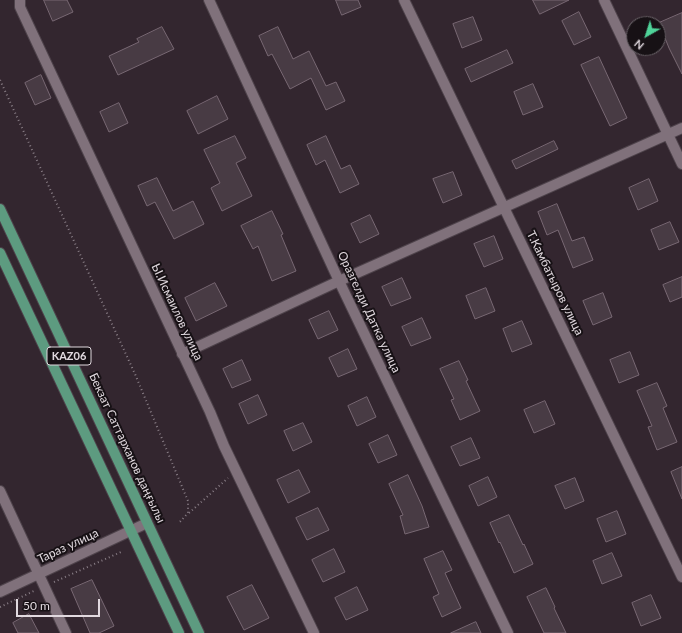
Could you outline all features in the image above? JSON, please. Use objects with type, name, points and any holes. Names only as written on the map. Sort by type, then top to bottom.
[{"type":"main road","name":"Бекзат Саттарханов даңғылы","points":[[0,210],[199,633]]},
{"type":"main road","name":"KАZ06","points":[[0,253],[179,633]]},
{"type":"main road","points":[[88,439],[104,430]]},
{"type":"street","name":"Ы.Исмаилов улица","points":[[20,0],[20,7],[210,412],[224,446],[314,633]]},
{"type":"street","name":"Оразгелди Датка улица","points":[[209,0],[339,281],[508,633]]},
{"type":"street","name":"Т.Камбатыров улица","points":[[404,0],[682,577]]},
{"type":"street","points":[[604,0],[682,164]]},
{"type":"street","points":[[182,354],[339,281],[682,128]]},
{"type":"street","points":[[0,491],[66,633]]},
{"type":"street","name":"Тараз улица","points":[[0,592],[148,523]]},
{"type":"path","points":[[0,80],[135,374],[188,501],[188,513]]},
{"type":"path","points":[[178,524],[188,513],[236,471]]},
{"type":"path","points":[[0,607],[121,552]]},
{"type":"building","points":[[44,0],[67,0],[73,12],[53,21]]},
{"type":"building","points":[[336,0],[358,0],[361,7],[342,15]]},
{"type":"building","points":[[533,0],[569,0],[540,14]]},
{"type":"building","points":[[579,12],[591,37],[574,45],[562,21]]},
{"type":"building","points":[[682,13],[682,74],[666,40],[666,20]]},
{"type":"building","points":[[473,17],[482,40],[462,48],[453,24]]},
{"type":"building","points":[[162,27],[174,49],[118,75],[109,56],[139,42],[137,39]]},
{"type":"building","points":[[278,27],[293,59],[309,51],[326,86],[336,82],[345,101],[326,110],[311,78],[290,89],[272,54],[268,56],[259,36]]},
{"type":"building","points":[[507,50],[513,63],[471,82],[465,69]]},
{"type":"building","points":[[599,57],[627,118],[610,126],[581,65]]},
{"type":"building","points":[[41,75],[51,98],[35,105],[25,83]]},
{"type":"building","points":[[533,84],[543,107],[523,115],[514,92]]},
{"type":"building","points":[[217,96],[228,119],[198,134],[187,111]]},
{"type":"building","points":[[119,103],[128,123],[109,132],[100,112]]},
{"type":"building","points":[[235,136],[246,158],[236,163],[252,196],[222,211],[211,188],[220,183],[204,150]]},
{"type":"building","points":[[326,136],[341,169],[350,165],[359,184],[340,193],[325,160],[316,165],[307,145]]},
{"type":"building","points":[[554,141],[558,149],[516,169],[512,161]]},
{"type":"building","points":[[453,172],[462,195],[443,203],[433,179]]},
{"type":"building","points":[[157,178],[173,211],[193,201],[204,224],[174,239],[155,202],[147,206],[138,186]]},
{"type":"building","points":[[649,179],[658,201],[638,210],[629,188]]},
{"type":"building","points":[[557,204],[572,241],[584,237],[593,260],[573,268],[558,230],[547,235],[538,212]]},
{"type":"building","points":[[272,211],[283,234],[281,235],[296,271],[272,281],[258,246],[253,249],[241,226]]},
{"type":"building","points":[[370,215],[379,234],[360,243],[351,224]]},
{"type":"building","points":[[670,222],[679,242],[659,250],[651,230]]},
{"type":"building","points":[[494,236],[503,259],[484,267],[474,244]]},
{"type":"building","points":[[682,277],[682,297],[670,302],[663,285]]},
{"type":"building","points":[[402,278],[411,298],[391,306],[382,287]]},
{"type":"building","points":[[215,283],[227,306],[196,321],[185,298]]},
{"type":"building","points":[[486,288],[495,311],[475,319],[466,296]]},
{"type":"building","points":[[603,293],[612,317],[593,325],[583,301]]},
{"type":"building","points":[[329,311],[338,330],[318,339],[309,320]]},
{"type":"building","points":[[422,318],[431,338],[411,346],[402,327]]},
{"type":"building","points":[[522,321],[532,344],[512,352],[503,329]]},
{"type":"building","points":[[348,349],[357,369],[338,377],[329,358]]},
{"type":"building","points":[[630,352],[639,375],[619,383],[610,360]]},
{"type":"building","points":[[242,360],[251,380],[232,388],[223,369]]},
{"type":"building","points":[[459,361],[468,380],[466,381],[480,411],[460,420],[451,400],[454,399],[440,369]]},
{"type":"building","points":[[657,383],[667,406],[663,408],[677,442],[657,450],[648,427],[652,426],[637,391]]},
{"type":"building","points":[[258,395],[267,415],[248,424],[239,404]]},
{"type":"building","points":[[367,397],[376,417],[357,426],[348,406]]},
{"type":"building","points":[[545,401],[555,424],[534,433],[524,410]]},
{"type":"building","points":[[303,423],[312,442],[293,451],[284,431]]},
{"type":"building","points":[[388,435],[397,455],[378,463],[369,444]]},
{"type":"building","points":[[471,438],[480,458],[460,466],[451,447]]},
{"type":"building","points":[[682,467],[682,499],[671,472]]},
{"type":"building","points":[[299,470],[310,492],[288,503],[277,480]]},
{"type":"building","points":[[408,475],[422,506],[429,527],[405,534],[400,516],[403,515],[389,484]]},
{"type":"building","points":[[488,477],[497,497],[478,506],[469,486]]},
{"type":"building","points":[[575,478],[584,501],[565,509],[555,486]]},
{"type":"building","points":[[318,508],[329,530],[307,540],[296,518]]},
{"type":"building","points":[[617,511],[626,534],[606,542],[597,519]]},
{"type":"building","points":[[509,515],[533,564],[514,573],[490,523]]},
{"type":"building","points":[[334,549],[345,572],[323,582],[312,560]]},
{"type":"building","points":[[443,551],[452,570],[445,573],[461,608],[442,617],[433,597],[439,594],[424,559]]},
{"type":"building","points":[[612,553],[622,576],[602,584],[593,561]]},
{"type":"building","points":[[92,580],[114,626],[99,633],[90,633],[71,589]]},
{"type":"building","points":[[252,585],[269,618],[244,630],[227,597]]},
{"type":"building","points":[[357,587],[368,610],[346,620],[335,598]]},
{"type":"building","points":[[546,588],[566,633],[544,633],[527,597]]},
{"type":"building","points":[[651,595],[661,618],[641,626],[632,603]]},
{"type":"building","points":[[29,614],[39,633],[18,633],[13,623]]},
{"type":"building","points":[[476,622],[481,633],[451,633]]}]
